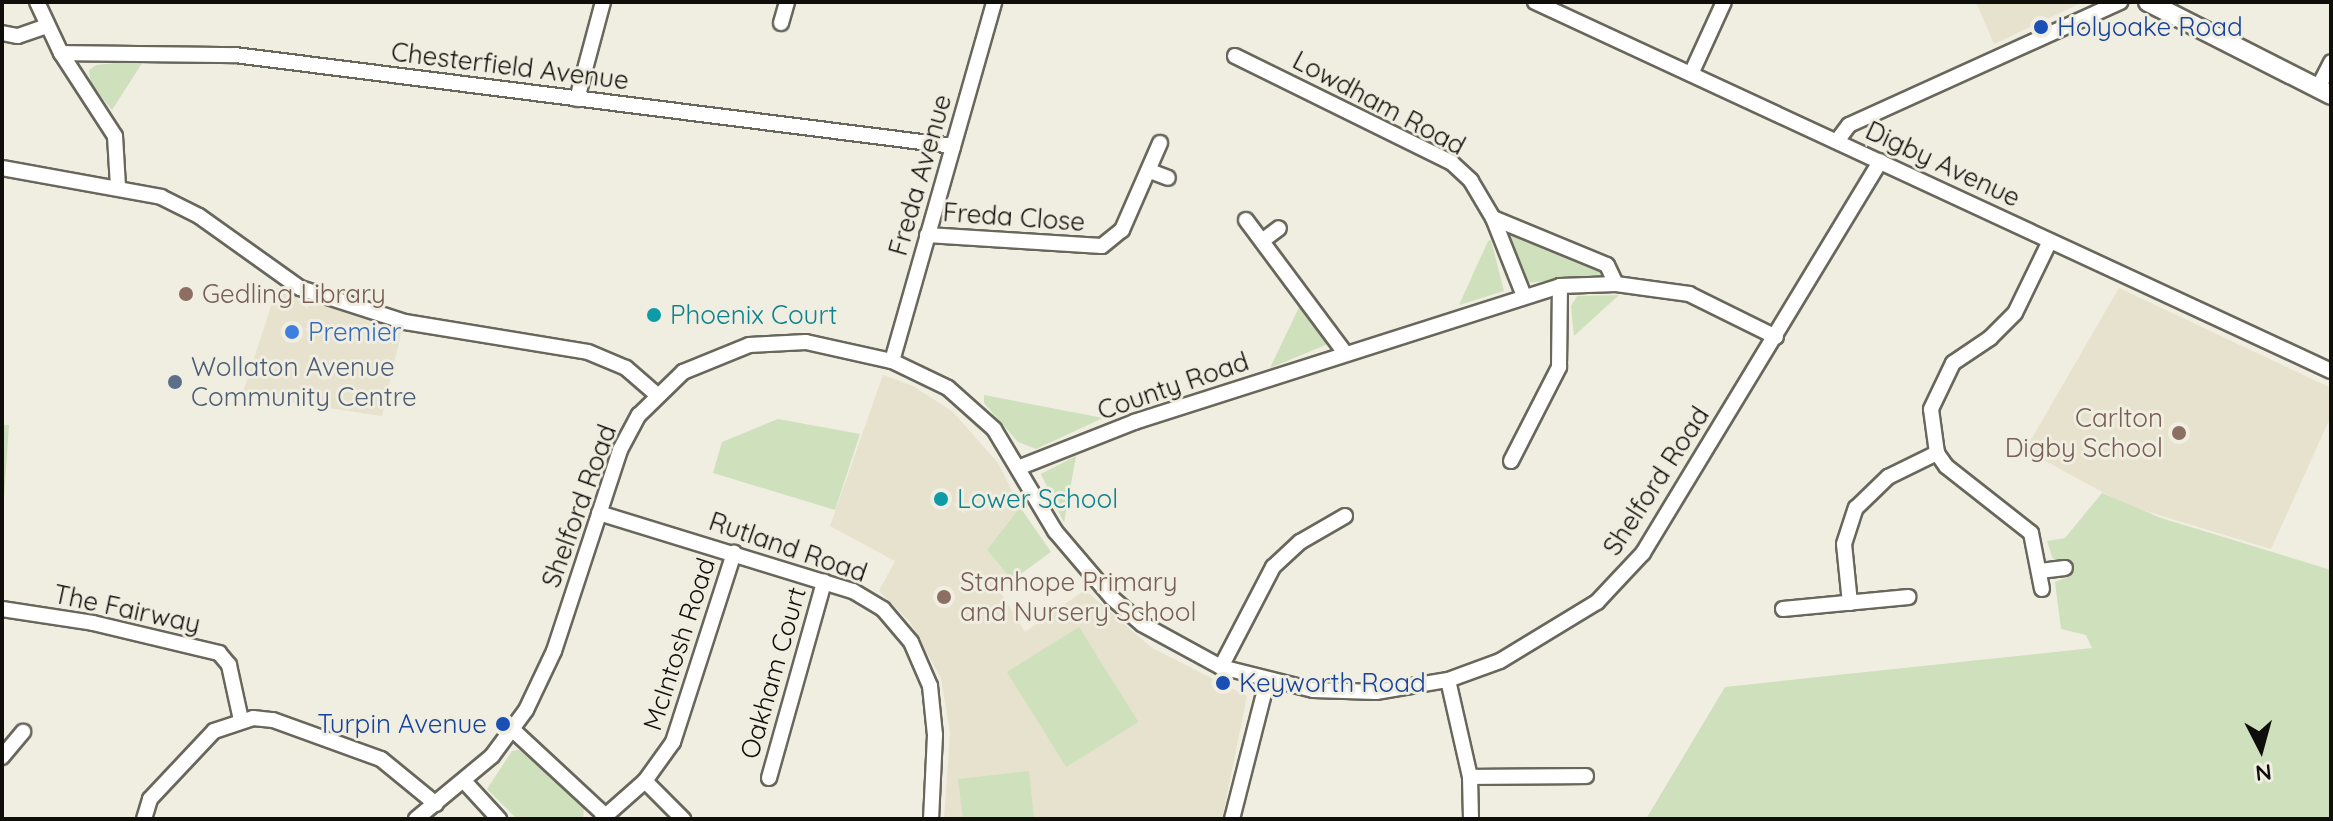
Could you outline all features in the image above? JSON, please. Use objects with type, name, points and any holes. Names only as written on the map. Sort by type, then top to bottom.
[{"type":"street","points":[[37,2],[61,53],[115,136],[118,187]]},
{"type":"street","points":[[577,99],[603,2]]},
{"type":"street","points":[[781,23],[786,2]]},
{"type":"street","name":"Freda Avenue","points":[[892,361],[994,2]]},
{"type":"street","name":"Digby Avenue","points":[[1535,2],[2331,371]]},
{"type":"street","points":[[1691,74],[1724,2]]},
{"type":"street","points":[[1837,141],[1849,125],[2120,2]]},
{"type":"street","points":[[2148,2],[2325,92],[2331,62]]},
{"type":"street","points":[[2,33],[18,36],[47,26]]},
{"type":"street","name":"Chesterfield Avenue","points":[[61,53],[235,55],[953,146]]},
{"type":"street","name":"Lowdham Road","points":[[1235,56],[1452,163],[1471,181],[1493,218],[1524,296]]},
{"type":"street","name":"Freda Close","points":[[927,235],[1102,246],[1122,230],[1160,143]]},
{"type":"street","name":"Shelford Road","points":[[416,819],[464,781],[513,730],[554,651],[627,435],[656,394],[703,361],[749,345],[806,342],[892,361],[960,397],[994,429],[1055,531],[1112,598],[1142,624],[1221,667],[1267,682],[1343,693],[1448,680],[1544,639],[1597,602],[1625,573],[1666,518],[1880,161]]},
{"type":"street","points":[[2,168],[118,187],[184,207],[270,271],[327,298],[405,322],[588,352],[626,368],[656,394]]},
{"type":"street","points":[[1150,171],[1168,178]]},
{"type":"street","points":[[1493,218],[1607,265],[1616,284]]},
{"type":"street","points":[[1246,220],[1345,353]]},
{"type":"street","points":[[1262,241],[1279,228]]},
{"type":"street","points":[[2042,589],[2035,540],[2025,523],[1957,477],[1937,453],[1931,409],[1940,382],[1953,363],[1990,338],[2015,313],[2050,241]]},
{"type":"street","name":"County Road","points":[[1018,468],[1134,422],[1560,286],[1616,284],[1689,294],[1776,337]]},
{"type":"street","points":[[1511,461],[1559,367],[1560,286]]},
{"type":"street","points":[[1850,603],[1844,544],[1856,508],[1888,477],[1937,453]]},
{"type":"street","name":"Rutland Road","points":[[599,513],[734,553],[871,600],[917,653],[934,706],[931,819]]},
{"type":"street","points":[[1221,667],[1273,567],[1300,542],[1345,516]]},
{"type":"street","name":"McIntosh Road","points":[[604,817],[645,781],[673,742],[734,553]]},
{"type":"street","points":[[2040,571],[2065,568]]},
{"type":"street","name":"Oakham Court","points":[[769,778],[824,582]]},
{"type":"street","points":[[1783,609],[1908,597]]},
{"type":"street","name":"The Fairway","points":[[2,609],[93,623],[219,653],[229,665],[241,720]]},
{"type":"street","points":[[1448,680],[1470,777],[1471,819]]},
{"type":"street","points":[[1232,819],[1267,682]]},
{"type":"street","points":[[144,819],[150,799],[194,751],[214,731],[241,720],[273,720],[381,759],[436,804]]},
{"type":"street","points":[[513,730],[604,817]]},
{"type":"street","points":[[2,755],[23,732]]},
{"type":"street","points":[[1470,777],[1586,776]]},
{"type":"street","points":[[464,781],[499,819]]},
{"type":"street","points":[[645,781],[683,819]]},
{"type":"shaded area","points":[[1976,2],[2083,2],[1994,44]]},
{"type":"shaded area","points":[[277,288],[402,329],[382,416],[242,395]]},
{"type":"shaded area","name":"Carlton Digby School","points":[[2119,288],[2331,388],[2331,416],[2271,549],[2126,505],[2025,450]]},
{"type":"shaded area","name":"Stanhope Primary and Nursery School","points":[[883,375],[913,386],[953,412],[998,463],[1020,507],[987,550],[1012,580],[999,590],[1025,632],[1085,590],[1152,648],[1247,696],[1222,819],[944,819],[950,733],[941,678],[910,622],[879,591],[895,561],[830,526]]},
{"type":"green space","points":[[144,60],[112,110],[91,84],[89,70],[96,65]]},
{"type":"green space","points":[[1517,231],[1570,253],[1604,274],[1527,283],[1509,234]]},
{"type":"green space","points":[[1491,240],[1504,291],[1459,305],[1488,241]]},
{"type":"green space","points":[[1619,295],[1574,336],[1571,306],[1577,296]]},
{"type":"green space","points":[[1302,301],[1328,336],[1328,344],[1270,368]]},
{"type":"green space","points":[[984,395],[1103,418],[1036,449],[1018,442],[984,403]]},
{"type":"green space","points":[[778,419],[860,434],[835,510],[713,473],[722,442]]},
{"type":"green space","points":[[2,425],[9,425],[2,526]]},
{"type":"green space","points":[[1076,456],[1064,523],[1041,474]]},
{"type":"green space","points":[[2102,493],[2161,518],[2331,570],[2331,819],[1646,819],[1725,687],[2092,648],[2086,635],[2061,629],[2055,582],[2071,576],[2073,565],[2053,559],[2047,541],[2065,538]]},
{"type":"green space","points":[[1020,507],[1051,552],[1012,580],[987,550]]},
{"type":"green space","points":[[1079,627],[1138,722],[1066,767],[1007,672]]},
{"type":"green space","points":[[524,749],[584,808],[583,819],[517,819],[487,789],[512,751]]},
{"type":"green space","points":[[1029,771],[1034,819],[963,819],[958,779]]},
{"type":"place","name":"Holyoake Road","points":[[2041,27]]},
{"type":"place","name":"Gedling Library","points":[[186,294]]},
{"type":"place","name":"Phoenix Court","points":[[654,315]]},
{"type":"place","name":"Premier","points":[[292,332]]},
{"type":"place","name":"Wollaton Avenue Community Centre","points":[[175,382]]},
{"type":"place","name":"Carlton Digby School","points":[[2179,433]]},
{"type":"place","name":"Lower School","points":[[941,499]]},
{"type":"place","name":"Stanhope Primary and Nursery School","points":[[944,597]]},
{"type":"place","name":"Keyworth Road","points":[[1223,683]]},
{"type":"place","name":"Turpin Avenue","points":[[503,724]]}]
